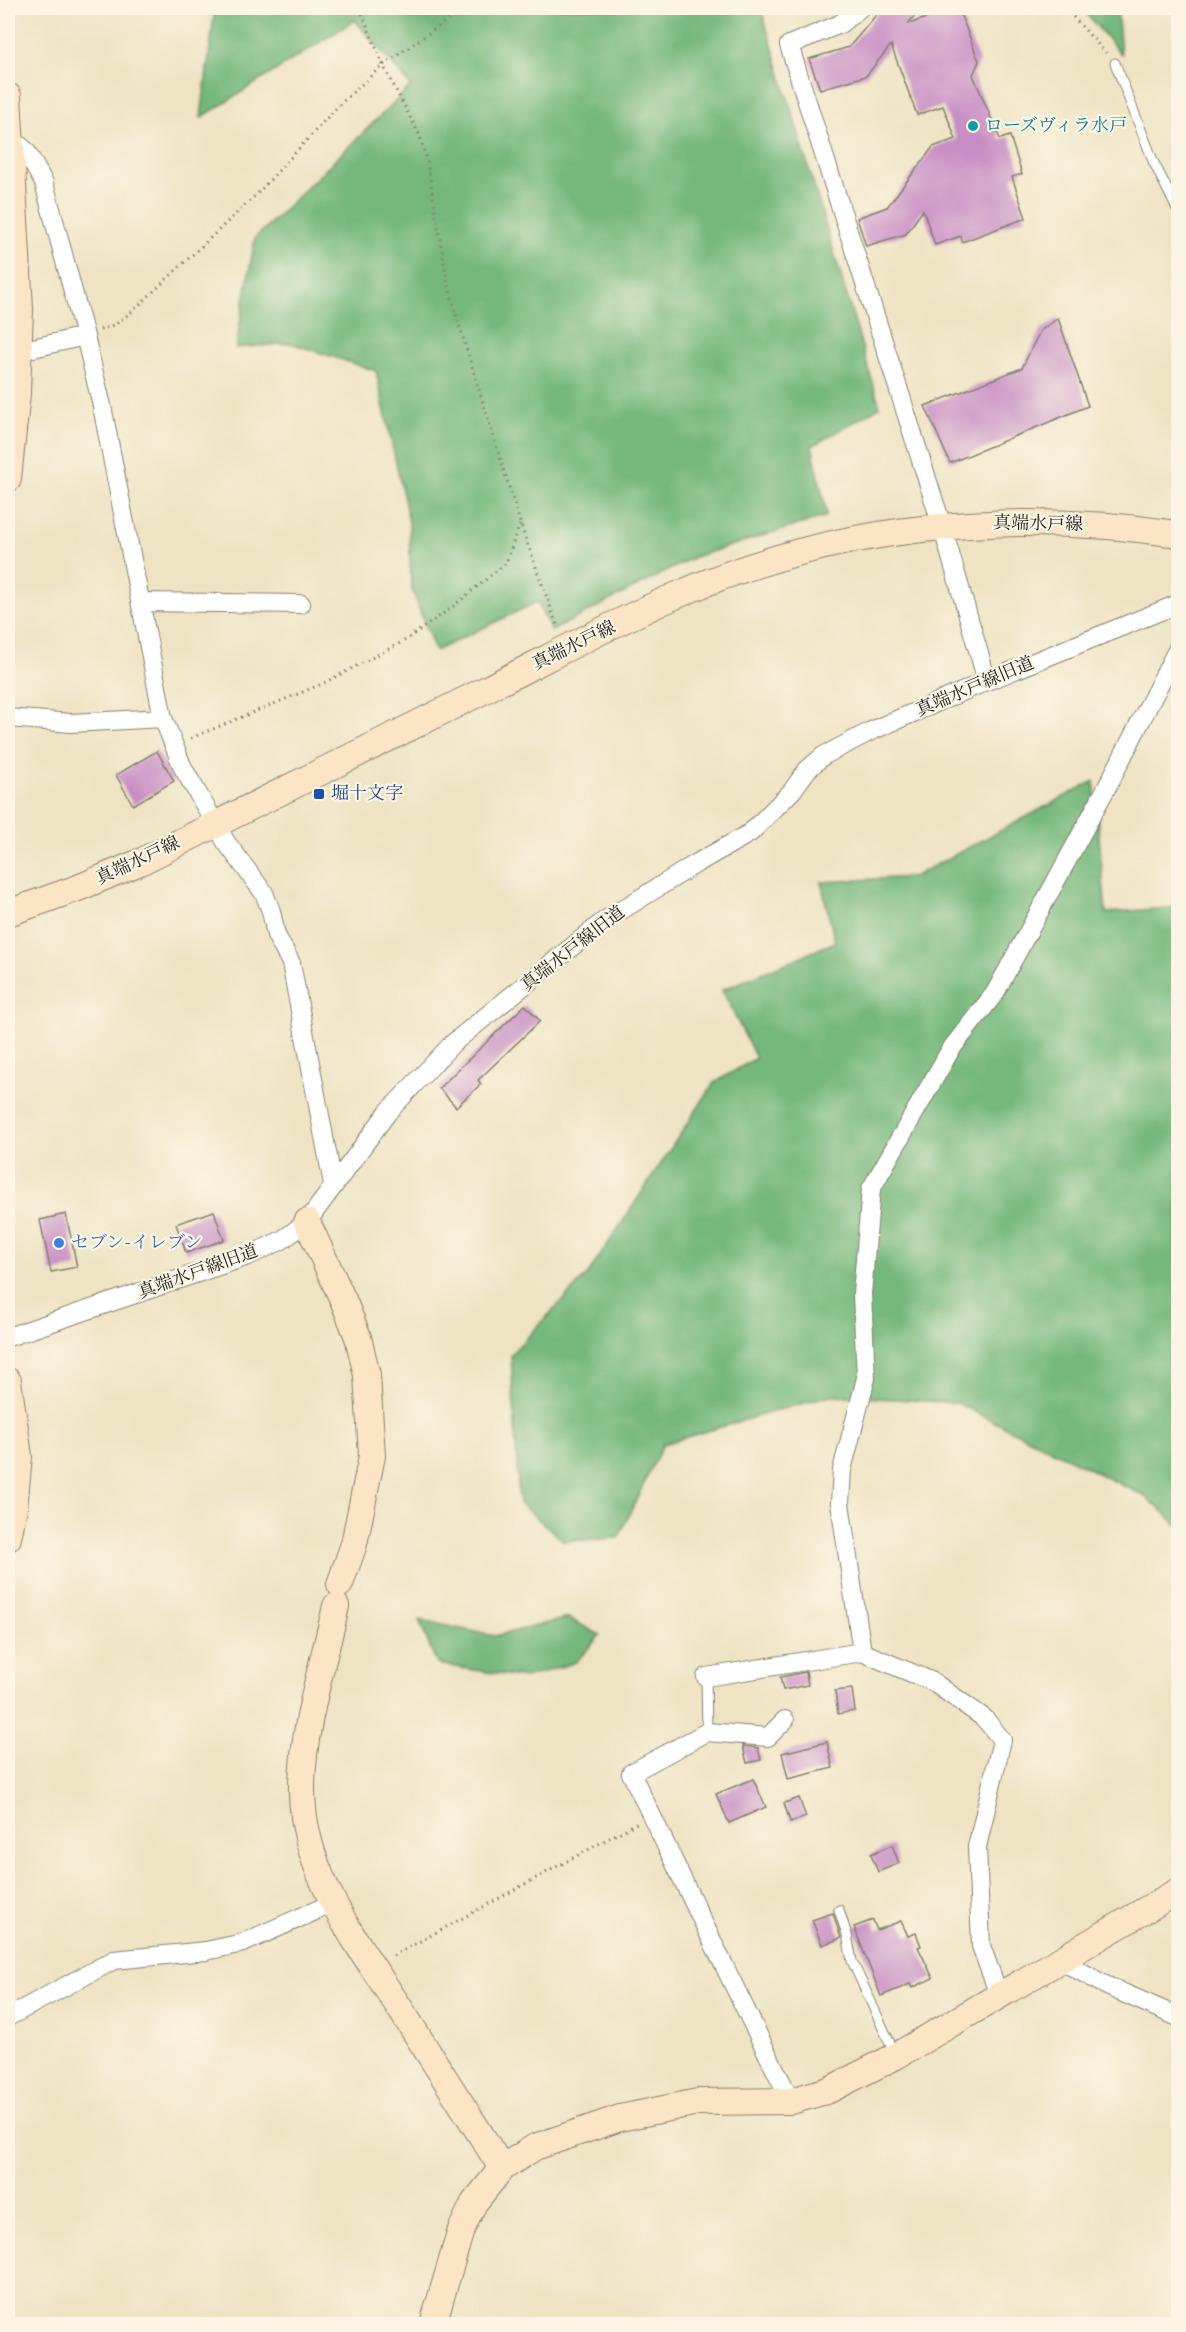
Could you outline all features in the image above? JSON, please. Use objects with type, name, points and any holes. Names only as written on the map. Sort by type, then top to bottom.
[{"type":"street","points":[[860,8],[840,24],[789,45],[942,526],[987,681]]},
{"type":"street","points":[[8,96],[20,309],[20,351],[12,395],[12,453],[8,479]]},
{"type":"street","points":[[10,137],[27,151],[44,183],[85,336],[102,406],[163,718],[183,768],[226,842],[264,893],[276,935],[291,963],[333,1184]]},
{"type":"street","points":[[20,351],[85,336]]},
{"type":"street","name":"真端水戸線","points":[[8,913],[78,888],[140,862],[675,596],[778,558],[832,544],[942,526],[1041,522],[1091,524],[1179,534]]},
{"type":"street","points":[[141,602],[301,604]]},
{"type":"street","name":"真端水戸線旧道","points":[[8,1337],[248,1256],[282,1240],[307,1222],[388,1112],[453,1043],[604,921],[750,833],[792,790],[807,770],[824,756],[871,731],[987,681],[1179,604]]},
{"type":"street","points":[[862,1652],[840,1503],[842,1470],[866,1378],[862,1294],[871,1189],[951,1049],[995,993],[1108,785],[1179,648]]},
{"type":"street","points":[[8,718],[70,723],[163,718]]},
{"type":"street","points":[[307,1222],[354,1328],[367,1376],[372,1456],[354,1544],[338,1595],[310,1720],[302,1787],[305,1826],[311,1850],[333,1903],[502,2168]]},
{"type":"street","points":[[8,1381],[19,1456],[8,1538]]},
{"type":"street","points":[[706,1677],[862,1652],[933,1682],[984,1718],[1002,1740],[977,1847],[981,1946],[999,1995]]},
{"type":"street","points":[[785,1720],[768,1737],[707,1732],[632,1773],[678,1866],[716,1952],[791,2101]]},
{"type":"street","points":[[433,2325],[461,2230],[474,2202],[502,2168],[535,2147],[620,2118],[698,2102],[791,2101],[829,2090],[896,2056],[1179,1891]]},
{"type":"street","points":[[8,2017],[114,1960],[206,1951],[243,1942],[333,1903]]},
{"type":"street","points":[[1060,1960],[1105,1985],[1179,2017]]},
{"type":"lane","points":[[1115,63],[1154,163],[1179,211]]},
{"type":"lane","points":[[706,1677],[707,1732]]},
{"type":"lane","points":[[839,1910],[852,1961],[896,2056]]},
{"type":"path","points":[[360,8],[383,65],[420,136],[427,161],[447,280],[520,523],[552,614],[567,649]]},
{"type":"path","points":[[85,336],[116,324],[135,309],[257,194],[338,106],[383,65],[465,8]]},
{"type":"path","points":[[1065,8],[1115,63]]},
{"type":"path","points":[[1162,8],[1179,14]]},
{"type":"path","points":[[173,746],[322,684],[404,641],[450,609],[506,563],[520,523]]},
{"type":"path","points":[[373,1967],[652,1815]]},
{"type":"green space","points":[[215,8],[761,8],[880,407],[812,446],[827,516],[694,557],[551,631],[537,602],[435,651],[411,587],[409,522],[376,371],[291,343],[236,348],[255,238],[411,86],[355,20],[201,118]]},
{"type":"green space","points":[[1081,8],[1117,8],[1121,54]]},
{"type":"green space","points":[[1094,781],[1106,913],[1178,907],[1178,1525],[1146,1497],[957,1403],[831,1395],[663,1444],[618,1538],[564,1541],[519,1503],[511,1354],[588,1274],[714,1083],[756,1058],[722,990],[835,942],[821,882],[913,877]]},
{"type":"green space","points":[[568,1618],[600,1635],[576,1662],[525,1678],[437,1664],[419,1620],[495,1636]]},
{"type":"building","name":"ローズヴィラ水戸","points":[[882,8],[921,8],[908,24],[958,8],[979,61],[973,75],[1000,139],[1010,136],[1022,174],[1012,177],[1026,218],[962,242],[961,236],[935,245],[923,210],[906,234],[866,246],[857,218],[887,207],[933,147],[956,139],[943,106],[917,115],[891,45],[866,76],[820,89],[809,59],[849,47]]},
{"type":"building","points":[[1058,318],[1088,406],[950,463],[925,406],[1022,368],[1040,331]]},
{"type":"building","points":[[157,751],[174,781],[133,805],[116,775]]},
{"type":"building","points":[[525,1005],[540,1021],[478,1080],[481,1084],[456,1107],[439,1088]]},
{"type":"building","points":[[214,1211],[224,1240],[186,1253],[176,1224]]},
{"type":"building","name":"セブン-イレブン","points":[[66,1214],[77,1267],[51,1272],[40,1220]]},
{"type":"building","points":[[806,1672],[808,1685],[783,1690],[780,1677]]},
{"type":"building","points":[[852,1689],[855,1711],[838,1714],[835,1691]]},
{"type":"building","points":[[827,1742],[833,1768],[788,1779],[782,1753]]},
{"type":"building","points":[[743,1746],[758,1748],[761,1760],[747,1763]]},
{"type":"building","points":[[753,1779],[766,1807],[729,1823],[716,1794]]},
{"type":"building","points":[[799,1798],[806,1817],[790,1822],[784,1803]]},
{"type":"building","points":[[892,1845],[899,1863],[878,1872],[871,1854]]},
{"type":"building","points":[[833,1913],[841,1938],[822,1945],[812,1920]]},
{"type":"building","points":[[873,1920],[877,1930],[901,1921],[908,1936],[916,1933],[921,1946],[918,1947],[933,1978],[912,1988],[910,1984],[881,1996],[854,1927]]},
{"type":"place","name":"ローズヴィラ水戸","points":[[973,126]]},
{"type":"place","name":"堀十文字","points":[[319,794]]},
{"type":"place","name":"セブン-イレブン","points":[[59,1243]]}]
